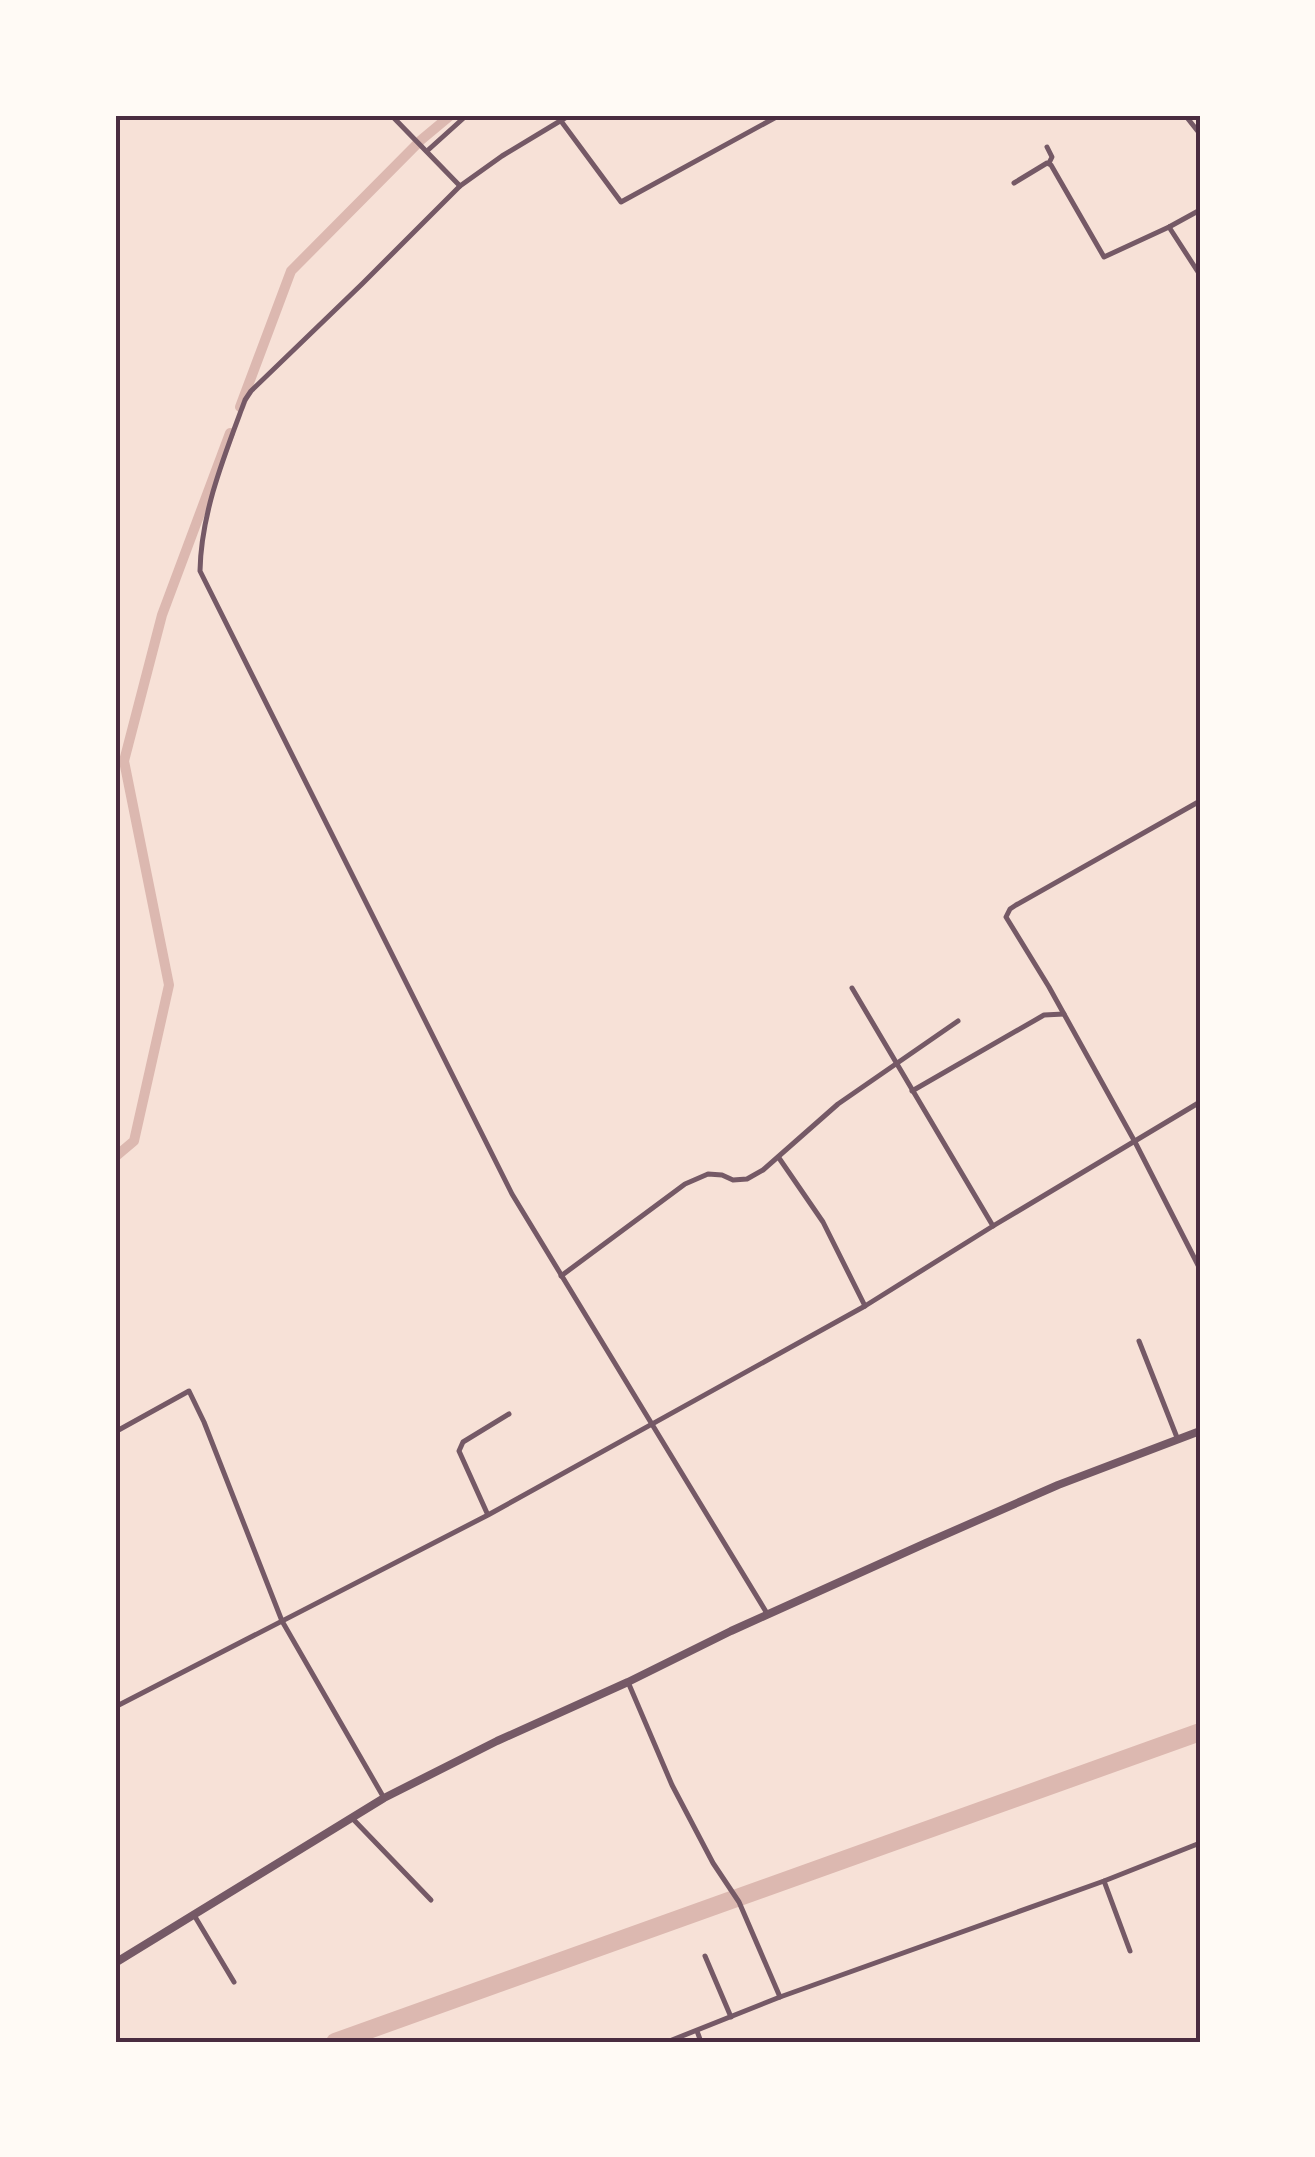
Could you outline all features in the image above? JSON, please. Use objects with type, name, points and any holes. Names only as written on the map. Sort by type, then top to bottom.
[{"type":"street","points":[[392,115],[460,186]]},
{"type":"street","points":[[425,150],[467,115]]},
{"type":"street","points":[[570,115],[460,186],[251,391],[212,495],[200,571],[512,1194],[768,1614]]},
{"type":"street","points":[[561,120],[621,202],[780,115]]},
{"type":"street","points":[[1185,115],[1200,134]]},
{"type":"street","points":[[1014,183],[1049,163],[1052,157],[1048,147]]},
{"type":"street","points":[[1049,163],[1104,256],[1200,210]]},
{"type":"street","points":[[1169,227],[1200,275]]},
{"type":"street","points":[[1200,801],[1007,914],[1010,926],[1030,953],[1135,1142],[1200,1268]]},
{"type":"street","points":[[852,988],[993,1226]]},
{"type":"street","points":[[912,1091],[1044,1015],[1064,1014]]},
{"type":"street","points":[[560,1276],[686,1184],[708,1174],[748,1179],[779,1158],[838,1104],[958,1021]]},
{"type":"street","points":[[115,1707],[488,1515],[866,1306],[1200,1102]]},
{"type":"street","points":[[779,1158],[829,1233],[866,1306]]},
{"type":"street","points":[[1139,1341],[1178,1440]]},
{"type":"street","points":[[115,1432],[189,1391],[282,1621],[384,1798]]},
{"type":"street","points":[[488,1515],[459,1451],[463,1442],[508,1414]]},
{"type":"street","points":[[115,1963],[384,1798],[497,1742],[768,1614],[1058,1485],[1200,1431]]},
{"type":"street","points":[[628,1682],[672,1785],[700,1841],[738,1902],[780,1997]]},
{"type":"street","points":[[352,1818],[431,1900]]},
{"type":"street","points":[[668,2042],[1200,1843]]},
{"type":"street","points":[[1104,1882],[1130,1951]]},
{"type":"street","points":[[194,1914],[234,1982]]},
{"type":"street","points":[[705,1956],[732,2017]]},
{"type":"street","points":[[697,2031],[701,2042]]},
{"type":"waterway","points":[[240,407],[291,271],[421,140],[451,115]]},
{"type":"waterway","points":[[115,1157],[134,1141],[169,985],[124,761],[162,615],[230,433]]},
{"type":"waterway","points":[[335,2042],[1200,1732]]}]
